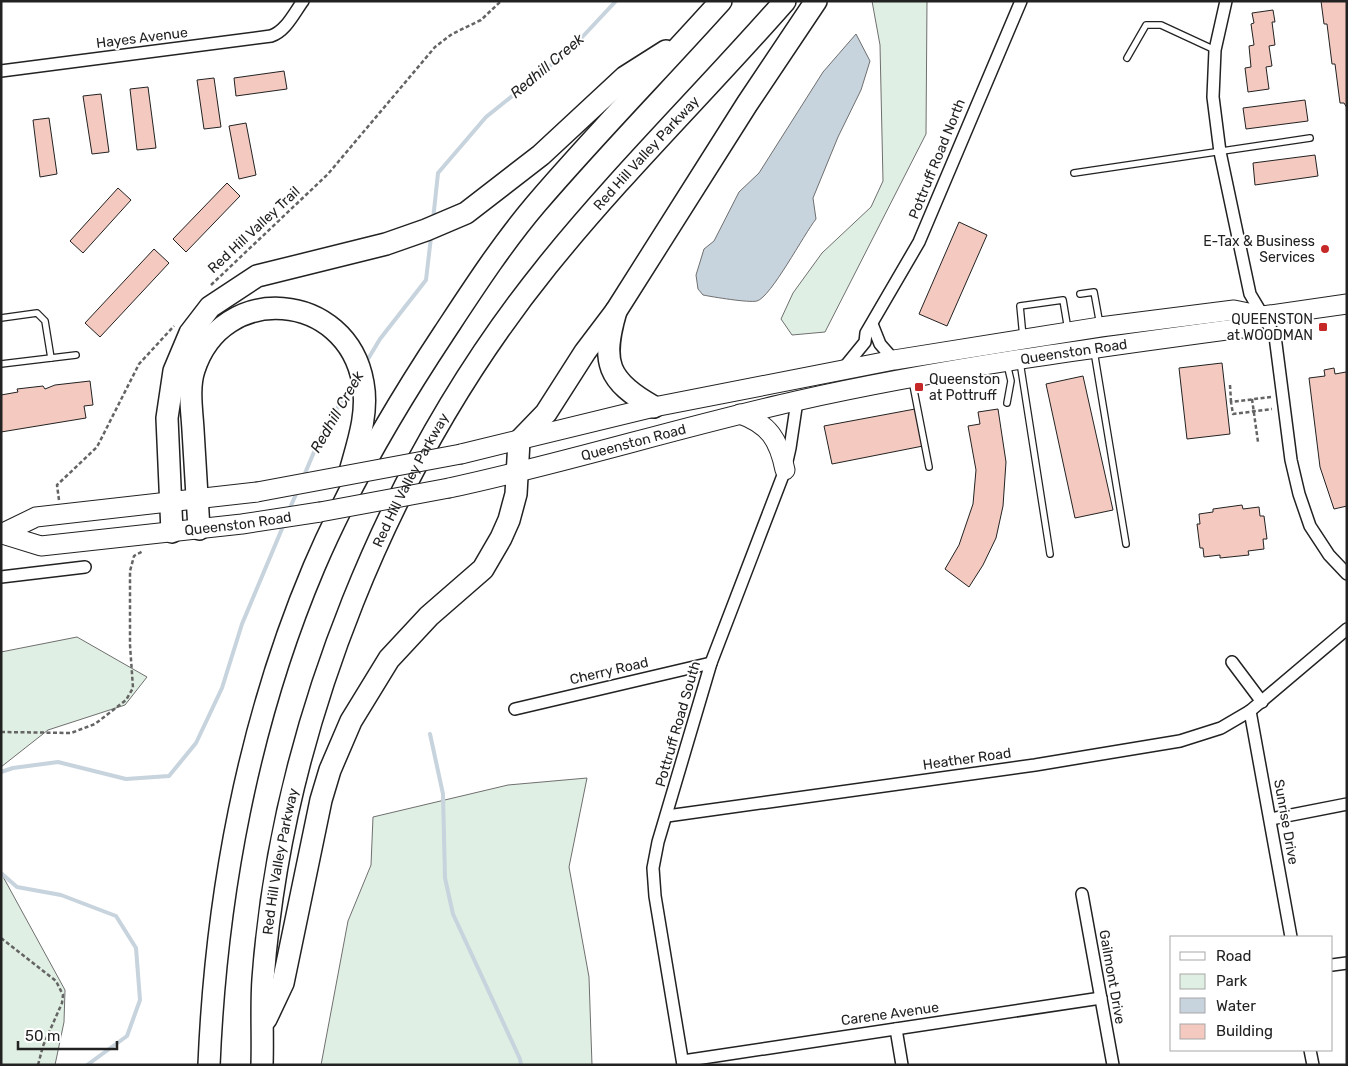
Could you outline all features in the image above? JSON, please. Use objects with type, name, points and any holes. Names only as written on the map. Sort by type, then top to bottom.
[{"type":"highway","points":[[209,1065],[218,945],[236,829],[250,765],[288,635],[314,568],[338,516],[406,390],[468,296],[535,205],[721,1]]},
{"type":"highway","name":"Red Hill Valley Parkway","points":[[262,1065],[263,981],[273,894],[282,840],[298,773],[327,676],[361,580],[400,498],[458,394],[500,329],[547,266],[656,140],[785,1]]},
{"type":"highway","points":[[263,1026],[283,983],[328,777],[351,721],[389,660],[411,634],[483,569],[509,520],[516,494],[519,441],[546,413],[585,352],[616,311],[747,104],[816,1]]},
{"type":"highway","points":[[172,532],[167,418],[174,371],[190,333],[210,308],[257,276],[386,244],[466,213],[541,155],[625,77],[689,36]]},
{"type":"highway","points":[[199,529],[192,386],[194,370],[204,348],[219,329],[248,312],[282,308],[311,314],[346,342],[359,366],[364,398],[364,421],[338,516]]},
{"type":"highway","points":[[616,311],[608,347],[613,372],[630,394],[654,407]]},
{"type":"main road","name":"Queenston Road","points":[[1,534],[36,518],[257,492],[461,454],[654,407],[894,360],[1100,327],[1234,310],[1263,316],[1347,304]]},
{"type":"main road","name":"Queenston Road","points":[[1,534],[41,546],[242,524],[449,488],[517,473],[740,414],[797,401],[911,378],[1013,361],[1242,328],[1263,316]]},
{"type":"main road","points":[[740,414],[754,419],[769,432],[779,449],[784,470]]},
{"type":"street","name":"Hayes Avenue","points":[[1,71],[271,36],[284,27],[303,1]]},
{"type":"street","name":"Pottruff Road North","points":[[842,370],[865,342],[872,324],[919,242],[1021,1]]},
{"type":"street","points":[[1226,1],[1215,50],[1213,97],[1220,152],[1250,294],[1275,336],[1291,460],[1299,494],[1310,526],[1329,555],[1347,574]]},
{"type":"street","points":[[872,324],[880,344],[894,360]]},
{"type":"street","name":"Pottruff Road South","points":[[683,1063],[654,896],[653,868],[711,663],[784,470],[790,448],[797,401]]},
{"type":"street","points":[[1,577],[85,567]]},
{"type":"street","name":"Heather Road","points":[[667,816],[1035,765],[1180,741],[1221,728],[1250,711],[1347,630]]},
{"type":"street","points":[[1232,662],[1262,702]]},
{"type":"street","name":"Cherry Road","points":[[515,709],[711,663]]},
{"type":"street","name":"Sunrise Drive","points":[[1250,711],[1291,936]]},
{"type":"street","points":[[1271,819],[1347,804]]},
{"type":"street","name":"Gailmont Drive","points":[[1082,894],[1113,1065]]},
{"type":"street","points":[[1333,965],[1347,963]]},
{"type":"street","name":"Carene Avenue","points":[[683,1063],[896,1028],[1101,998]]},
{"type":"street","points":[[896,1028],[902,1065]]},
{"type":"street","points":[[1310,1051],[1313,1065]]},
{"type":"lane","points":[[1127,58],[1146,25],[1161,24],[1215,50]]},
{"type":"lane","points":[[1074,173],[1310,138]]},
{"type":"lane","points":[[1080,294],[1094,292],[1100,327]]},
{"type":"lane","points":[[1023,340],[1020,306],[1062,300],[1068,332]]},
{"type":"lane","points":[[1,318],[37,313],[45,321],[51,358]]},
{"type":"lane","points":[[1094,348],[1126,544]]},
{"type":"lane","points":[[1,364],[76,355]]},
{"type":"lane","points":[[1007,404],[1013,361]]},
{"type":"lane","points":[[1013,361],[1050,554]]},
{"type":"lane","points":[[911,378],[929,467]]},
{"type":"path","name":"Red Hill Valley Trail","points":[[210,285],[328,174],[435,47],[452,34],[481,20],[501,1]]},
{"type":"path","points":[[59,500],[57,485],[97,447],[139,364],[178,321]]},
{"type":"path","points":[[1230,385],[1233,414],[1254,411],[1283,401]]},
{"type":"path","points":[[1231,402],[1252,399],[1283,401]]},
{"type":"path","points":[[1252,399],[1258,442]]},
{"type":"path","points":[[1,732],[71,733],[95,724],[126,700],[133,688],[130,645],[130,571]]},
{"type":"path","points":[[1,938],[56,981],[63,994],[62,1003],[43,1046],[38,1065]]},
{"type":"green space","points":[[872,1],[927,1],[926,134],[825,332],[792,335],[781,319],[793,293],[822,253],[871,207],[883,181],[880,45]]},
{"type":"green space","points":[[77,637],[147,677],[125,705],[48,730],[1,767],[1,652]]},
{"type":"green space","points":[[587,778],[569,867],[589,977],[592,1065],[321,1065],[348,921],[371,865],[373,817],[508,785]]},
{"type":"green space","points":[[1,873],[65,990],[64,1022],[55,1065],[1,1065]]},
{"type":"water","points":[[856,34],[870,61],[861,90],[838,137],[813,198],[816,219],[779,277],[763,297],[753,301],[731,300],[703,295],[698,289],[696,275],[704,249],[714,241],[739,192],[759,173],[823,72]]},
{"type":"building","points":[[1321,1],[1347,1],[1347,108],[1344,103],[1340,103],[1335,64],[1332,64],[1327,24],[1324,24]]},
{"type":"building","points":[[1273,10],[1275,22],[1272,22],[1275,45],[1269,46],[1272,66],[1266,67],[1269,89],[1248,92],[1245,68],[1251,67],[1249,46],[1254,45],[1251,24],[1254,23],[1252,13]]},
{"type":"building","points":[[284,71],[287,89],[236,96],[234,78]]},
{"type":"building","points":[[214,78],[221,127],[204,129],[197,80]]},
{"type":"building","points":[[148,87],[156,148],[137,150],[130,89]]},
{"type":"building","points":[[101,94],[109,152],[92,154],[83,96]]},
{"type":"building","points":[[1305,100],[1308,121],[1246,129],[1243,108]]},
{"type":"building","points":[[49,118],[57,174],[40,177],[33,120]]},
{"type":"building","points":[[246,123],[256,175],[239,179],[229,126]]},
{"type":"building","points":[[1315,155],[1318,176],[1255,185],[1253,163]]},
{"type":"building","points":[[227,183],[240,196],[186,252],[173,239]]},
{"type":"building","points":[[118,188],[131,200],[83,253],[70,241]]},
{"type":"building","points":[[959,222],[987,235],[947,326],[919,314]]},
{"type":"building","points":[[154,249],[169,263],[100,337],[85,323]]},
{"type":"building","points":[[1222,363],[1230,434],[1187,439],[1179,368]]},
{"type":"building","points":[[1334,368],[1335,374],[1346,372],[1347,375],[1347,506],[1334,509],[1320,467],[1309,378],[1325,376],[1324,370]]},
{"type":"building","points":[[1083,376],[1113,510],[1075,518],[1046,384]]},
{"type":"building","points":[[90,381],[93,405],[84,406],[86,418],[1,432],[1,395],[18,392],[17,389],[43,386],[45,389],[55,385]]},
{"type":"building","points":[[915,409],[923,446],[832,464],[824,426]]},
{"type":"building","points":[[998,409],[1006,462],[1003,506],[996,538],[983,565],[969,587],[945,569],[959,545],[973,504],[976,470],[968,426],[980,424],[978,412]]},
{"type":"building","points":[[1242,505],[1243,509],[1259,507],[1260,516],[1264,516],[1267,539],[1263,539],[1264,549],[1248,551],[1249,555],[1220,558],[1220,555],[1204,557],[1203,548],[1200,548],[1197,524],[1200,524],[1199,514],[1213,512],[1213,509]]},
{"type":"waterway","name":"Redhill Creek","points":[[433,220],[438,173],[486,117],[572,48],[616,1]]},
{"type":"waterway","name":"Redhill Creek","points":[[365,364],[380,339],[426,280],[431,237]]},
{"type":"waterway","name":"Redhill Creek","points":[[303,478],[322,433],[354,381]]},
{"type":"waterway","name":"Redhill Creek","points":[[289,510],[297,492]]},
{"type":"waterway","name":"Redhill Creek","points":[[1,772],[13,768],[58,762],[126,779],[169,776],[196,743],[222,688],[242,624],[284,524]]},
{"type":"waterway","points":[[430,734],[443,794],[445,878],[453,914],[520,1059],[521,1065]]},
{"type":"waterway","name":"Redhill Creek","points":[[1,873],[17,887],[61,895],[116,916],[136,948],[140,1000],[127,1036],[87,1065]]},
{"type":"place","name":"E-Tax & Business Services","points":[[1325,249]]},
{"type":"place","name":"QUEENSTON at WOODMAN","points":[[1323,327]]},
{"type":"place","name":"Queenston at Pottruff","points":[[919,387]]}]
